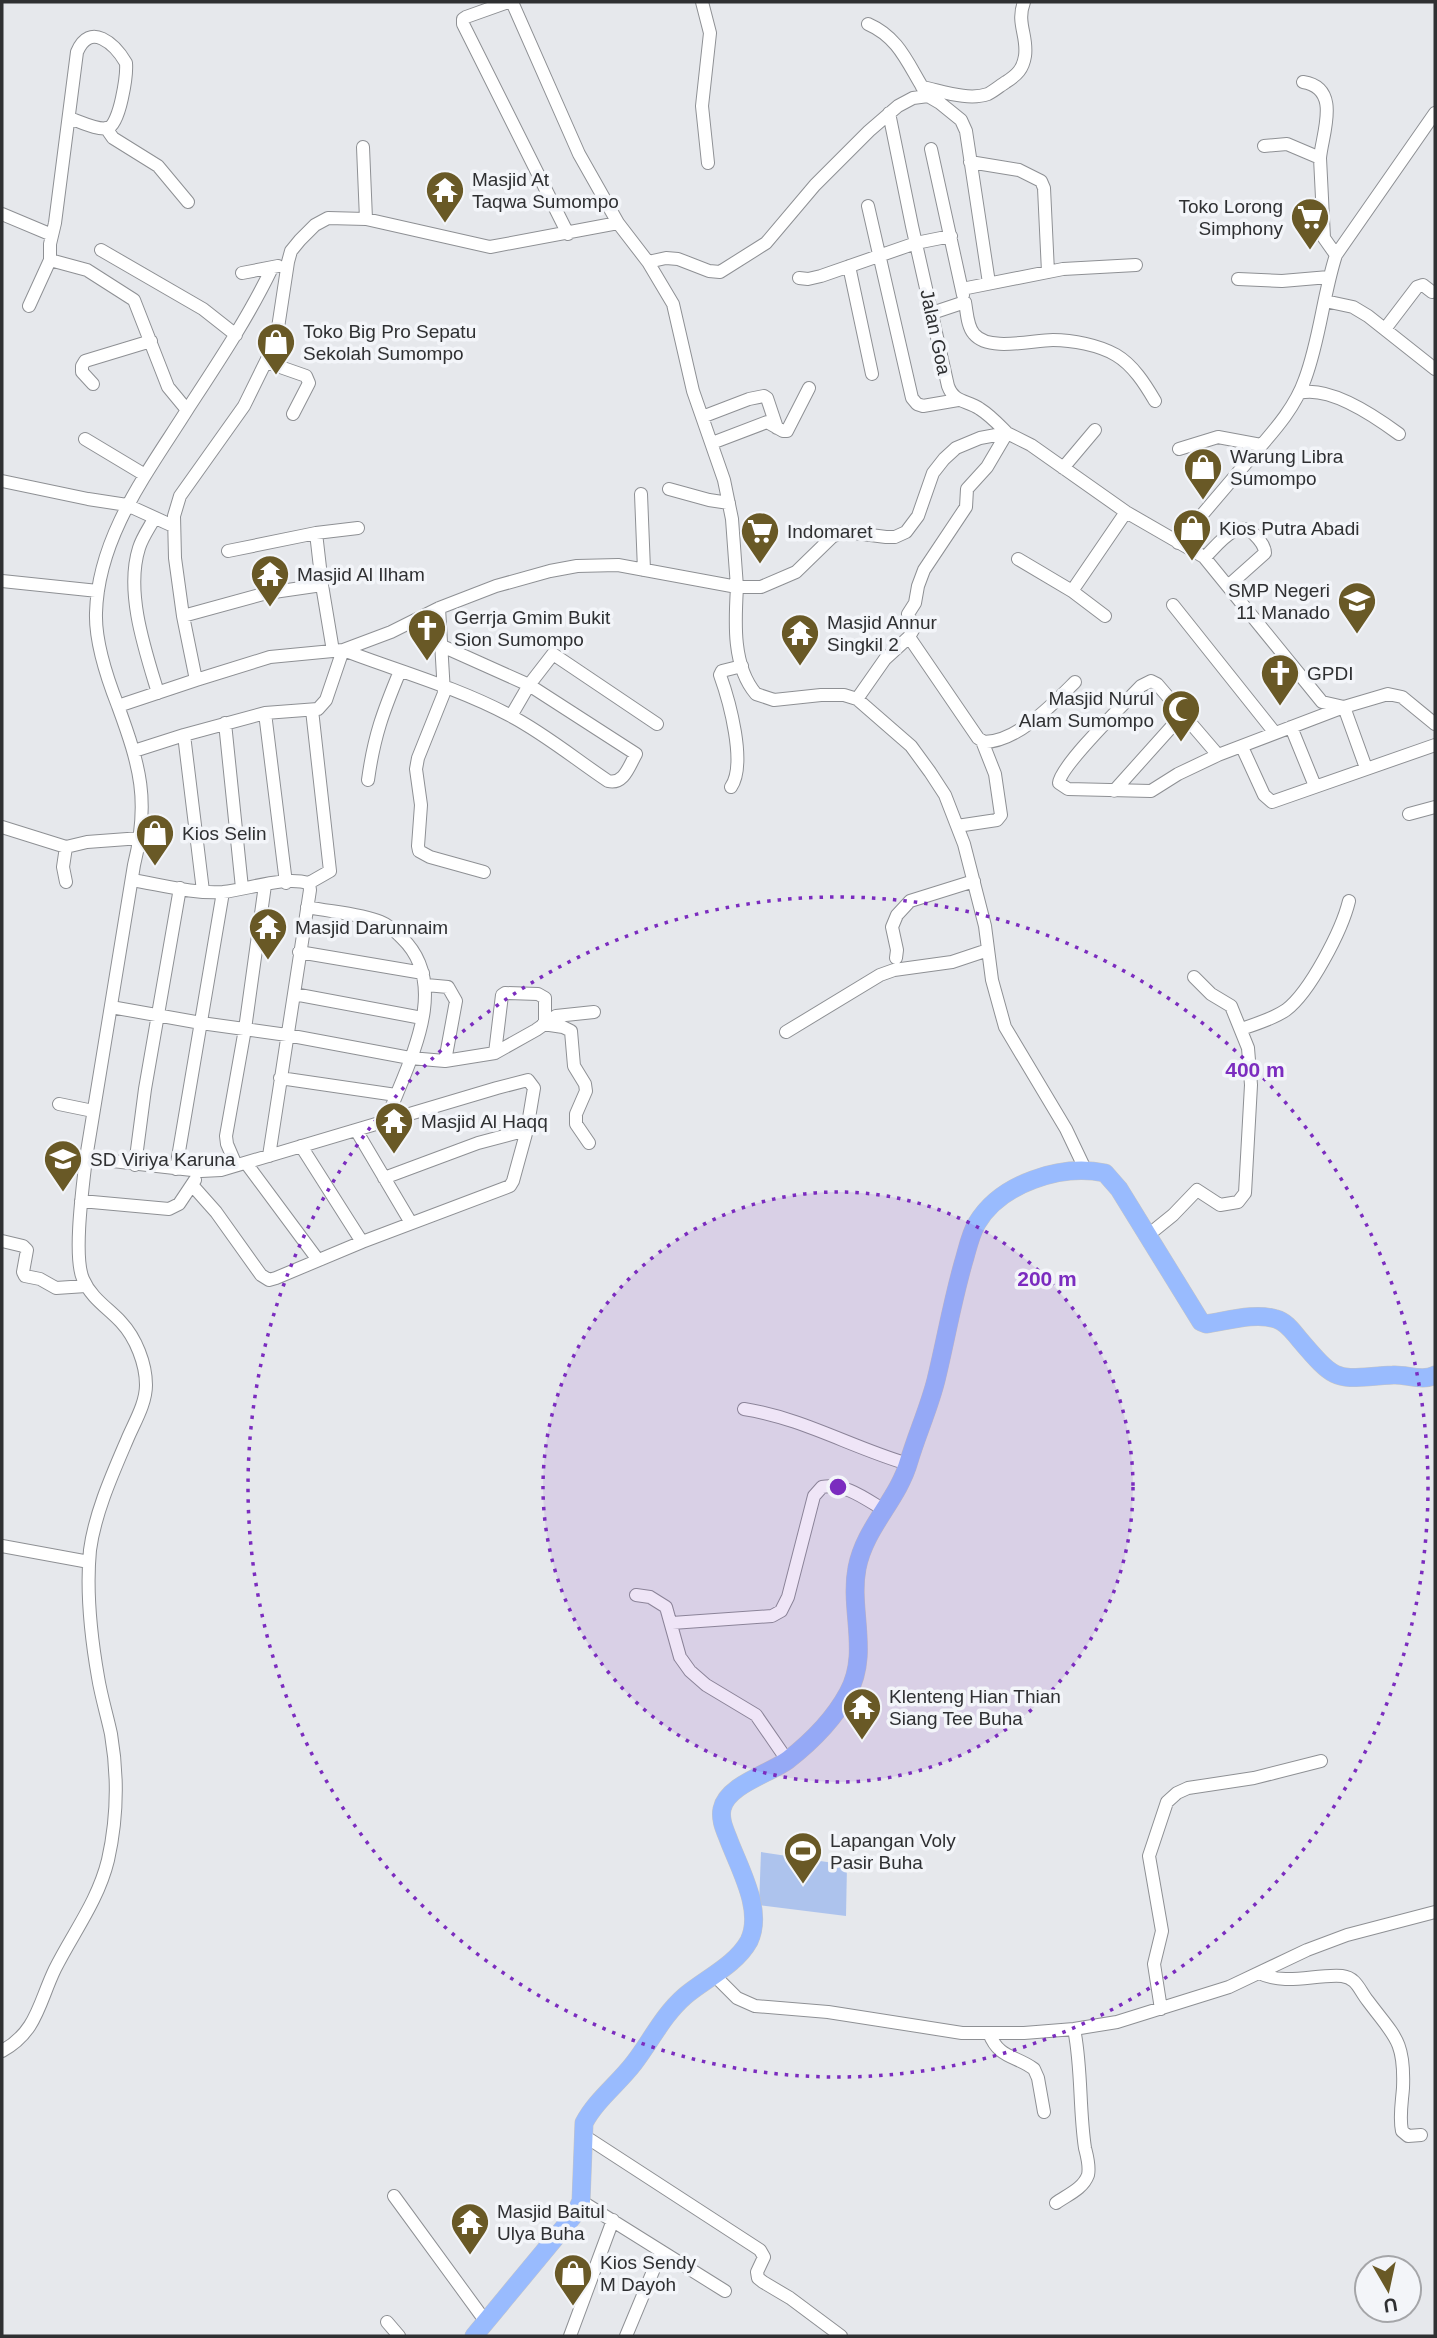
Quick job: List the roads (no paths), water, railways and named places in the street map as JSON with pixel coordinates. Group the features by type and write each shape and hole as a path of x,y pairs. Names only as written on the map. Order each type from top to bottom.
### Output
{"highway":[{"path":"480,2329 566,2228 580,2201 584,2123 590,2113 633,2065 661,2022 684,1997 743,1950 750,1940 754,1914 722,1824 723,1805 735,1790 787,1760 822,1728 844,1701 852,1685 859,1649 855,1591 857,1564 872,1527 892,1498 908,1464 935,1384 975,1224 1006,1193 1043,1177 1086,1171 1105,1173 1113,1181 1195,1314 1204,1324 1261,1316 1276,1319 1286,1324 1323,1368 1335,1376 1435,1376"}],"street":[{"path":"568,234 463,24 463,19 476,7 510,2 579,154 618,223 648,262 673,304 693,391 712,443 729,503 736,555 736,632 742,666 751,688 763,698 774,701 844,695 857,699 911,746 945,795 974,881 985,926 992,980 1005,1027 1066,1129 1086,1171"},
{"path":"702,2 710,33 702,106 708,163"},
{"path":"648,262 666,257 720,272 766,243 815,185 889,113 925,92 968,96 989,94 1020,72 1025,55 1020,21 1024,2"},
{"path":"868,24 890,36 925,92 961,120 968,140 989,283"},
{"path":"29,306 50,260 71,86 77,52 81,42 89,37 104,39 116,49 127,67 115,122 106,128"},
{"path":"1303,82 1318,89 1327,106 1320,158 1324,237 1336,255"},
{"name":"Jalan Goa","path":"889,113 951,394 991,416 1007,433 1031,445 1126,512 1205,557"},
{"path":"1178,543 1277,427 1299,393 1308,369 1336,255 1435,113"},
{"path":"69,118 106,128 113,138 158,166 188,202"},
{"path":"1264,146 1287,144 1320,158"},
{"path":"363,147 366,219"},
{"name":"Jalan Goa","path":"931,149 970,327 975,336 1002,344 1064,341 1107,351 1128,364 1155,401"},
{"path":"970,162 1019,170 1041,181 1044,188 1048,272"},
{"path":"868,206 912,398 923,406 958,400"},
{"path":"2,214 52,235"},
{"path":"196,680 175,558 174,516 180,496 244,406 276,341 288,262 291,251 300,240 328,218 366,219 479,246 500,246 618,223"},
{"path":"799,278 808,279 916,243 951,236"},
{"path":"101,250 203,309 236,335"},
{"path":"50,260 88,270 134,300 169,387 187,410"},
{"path":"242,273 272,268 288,262"},
{"path":"962,289 1082,267 1136,265"},
{"path":"849,266 873,374"},
{"path":"2,2051 28,2031 56,1967 93,1903 108,1858 116,1799 115,1771 97,1673 89,1594 89,1562 94,1527 142,1404 146,1386 143,1364 136,1344 123,1324 86,1286 79,1268 81,1201 86,1158 141,838 142,791 134,751 109,682 96,626 98,591 106,559 127,505 236,335 272,268"},
{"path":"1238,279 1282,281 1329,277"},
{"path":"1385,329 1416,287 1423,285 1432,292"},
{"path":"1325,301 1353,307 1435,369"},
{"path":"933,313 965,302"},
{"path":"93,384 82,372 85,361 150,341"},
{"path":"266,362 306,376 309,383 293,414"},
{"path":"712,443 765,423 771,422 783,431 789,430 809,388"},
{"path":"1299,393 1315,392 1337,398 1368,413 1399,434"},
{"path":"702,417 764,396 777,428"},
{"path":"1063,468 1095,430"},
{"path":"118,706 270,657 338,650 391,632 439,608 496,586 550,571 618,565 737,587 761,587 796,572 832,537 840,533 895,537 906,532 918,516 933,473 944,459 956,448 980,438 1007,433"},
{"path":"857,699 884,659 909,637 914,628 908,614 915,603 924,570 965,509 967,489 987,467 1007,433"},
{"path":"1178,449 1218,437 1261,445"},
{"path":"85,439 145,475"},
{"path":"2,481 127,505 173,526"},
{"path":"669,489 729,503"},
{"path":"641,494 644,570"},
{"path":"1072,592 1126,512"},
{"path":"154,519 139,547 135,582 141,636 158,693"},
{"path":"228,551 316,533 358,528"},
{"path":"1228,586 1265,553 1265,548 1248,529 1240,528 1232,532 1205,557 1290,665 1322,702 1344,707"},
{"path":"134,751 265,713 318,709 326,700 338,650 322,584 316,533"},
{"path":"1018,559 1105,616"},
{"path":"2,581 98,591"},
{"path":"183,616 267,593 322,584"},
{"path":"1173,605 1275,733"},
{"path":"439,608 444,685 442,699 416,769 421,805 418,846 419,851 430,857 484,872"},
{"path":"909,637 982,741 995,774 1001,816 997,820 957,826"},
{"path":"338,650 444,685 511,716 608,781 614,783 621,780 636,754 529,685 442,646"},
{"path":"511,716 550,655 556,654 657,724"},
{"path":"731,787 736,780 737,762 732,720 720,674 722,671 742,666"},
{"path":"368,780 380,718 400,671"},
{"path":"1218,755 1157,684 1148,681 1141,685 1060,774 1061,786 1068,789 1151,791 1178,774 1218,755 1344,707 1388,694 1402,697 1435,724"},
{"path":"982,741 989,743 1025,728 1075,682"},
{"path":"1344,707 1366,768"},
{"path":"132,880 223,892 265,885 309,883 330,871 312,710"},
{"path":"265,713 286,883"},
{"path":"1114,791 1183,714"},
{"path":"225,723 242,888"},
{"path":"1291,727 1315,786"},
{"path":"184,735 203,891"},
{"path":"1242,747 1268,800 1272,802 1435,745"},
{"path":"1409,814 1435,807"},
{"path":"2,827 66,847 87,842 141,838"},
{"path":"66,847 63,866 66,882"},
{"path":"897,958 892,927 902,908 910,901 974,881"},
{"path":"269,1156 309,883"},
{"path":"265,885 245,1029 226,1136 227,1144 318,1260"},
{"path":"135,1165 145,1089 180,888"},
{"path":"176,1169 223,892"},
{"path":"1241,1029 1278,1014 1296,1000 1329,950 1341,927 1349,901"},
{"path":"307,907 384,923 414,952 425,979 422,1017 387,1119"},
{"path":"786,1032 880,975 894,970 952,962 988,950"},
{"path":"299,953 425,979 448,987 455,998 445,1061"},
{"path":"1147,1236 1173,1215 1197,1190 1220,1205 1236,1203 1245,1195 1251,1076 1248,1048 1231,1006 1211,994 1194,976"},
{"path":"495,1053 502,995 505,993 538,994 545,998 544,1023"},
{"path":"294,994 422,1017"},
{"path":"111,1007 410,1058 445,1061 495,1053 564,1013 594,1012"},
{"path":"544,1023 571,1031 574,1066 585,1084 586,1091 576,1114 576,1124 589,1143"},
{"path":"280,1078 396,1095"},
{"path":"86,1158 214,1171 528,1080 533,1084 534,1093 527,1130 510,1186 276,1278 265,1279 216,1212 192,1185"},
{"path":"58,1104 93,1111"},
{"path":"356,1130 411,1223"},
{"path":"384,1178 478,1143 527,1130"},
{"path":"301,1146 362,1242"},
{"path":"81,1201 169,1209 179,1204 201,1171"},
{"path":"2,1241 23,1246 27,1250 23,1272 25,1276 40,1279 56,1288 86,1286"},
{"path":"744,1409 764,1412 797,1423 870,1453 908,1464"},
{"path":"671,1623 772,1616 781,1611 788,1597 814,1496 821,1487 835,1485 884,1510"},
{"path":"2,1546 89,1562"},
{"path":"636,1595 650,1597 666,1607 680,1657 690,1671 706,1685 756,1715 787,1760"},
{"path":"1161,2009 1154,1964 1162,1931 1149,1856 1167,1802 1188,1788 1254,1778 1321,1762"},
{"path":"714,1975 737,1998 755,2006 794,2007 904,2025 989,2034 1074,2029 1117,2022 1229,1987 1307,1950 1346,1935 1435,1912"},
{"path":"1259,1973 1288,1980 1342,1976 1349,1977 1359,1986 1365,1998 1387,2025 1402,2053 1402,2131 1408,2136 1421,2135"},
{"path":"1056,2203 1082,2184 1088,2169 1074,2029"},
{"path":"989,2034 1004,2055 1034,2068 1044,2112"},
{"path":"583,2135 760,2250 764,2257 757,2272 760,2280 790,2298 841,2336"},
{"path":"394,2196 480,2329"},
{"path":"580,2201 725,2291"},
{"path":"570,2336 613,2220"},
{"path":"626,2336 661,2252"},
{"path":"387,2322 399,2336"}],"place":[{"name":"Masjid At Taqwa Sumompo","path":"445,224"},
{"name":"Toko Lorong Simphony","path":"1310,251"},
{"name":"Toko Big Pro Sepatu Sekolah Sumompo","path":"276,376"},
{"name":"Warung Libra Sumompo","path":"1203,501"},
{"name":"Kios Putra Abadi","path":"1192,562"},
{"name":"Indomaret","path":"760,565"},
{"name":"Masjid Al Ilham","path":"270,608"},
{"name":"SMP Negeri 11 Manado","path":"1357,635"},
{"name":"Gerrja Gmim Bukit Sion Sumompo","path":"427,662"},
{"name":"Masjid Annur Singkil 2","path":"800,667"},
{"name":"GPDI","path":"1280,707"},
{"name":"Masjid Nurul Alam Sumompo","path":"1181,743"},
{"name":"Kios Selin","path":"155,867"},
{"name":"Masjid Darunnaim","path":"268,961"},
{"name":"Masjid Al Haqq","path":"394,1155"},
{"name":"SD Viriya Karuna","path":"63,1193"},
{"name":"Klenteng Hian Thian Siang Tee Buha","path":"862,1741"},
{"name":"Lapangan Voly Pasir Buha","path":"803,1885"},
{"name":"Masjid Baitul Ulya Buha","path":"470,2256"},
{"name":"Kios Sendy M Dayoh","path":"573,2307"}]}
